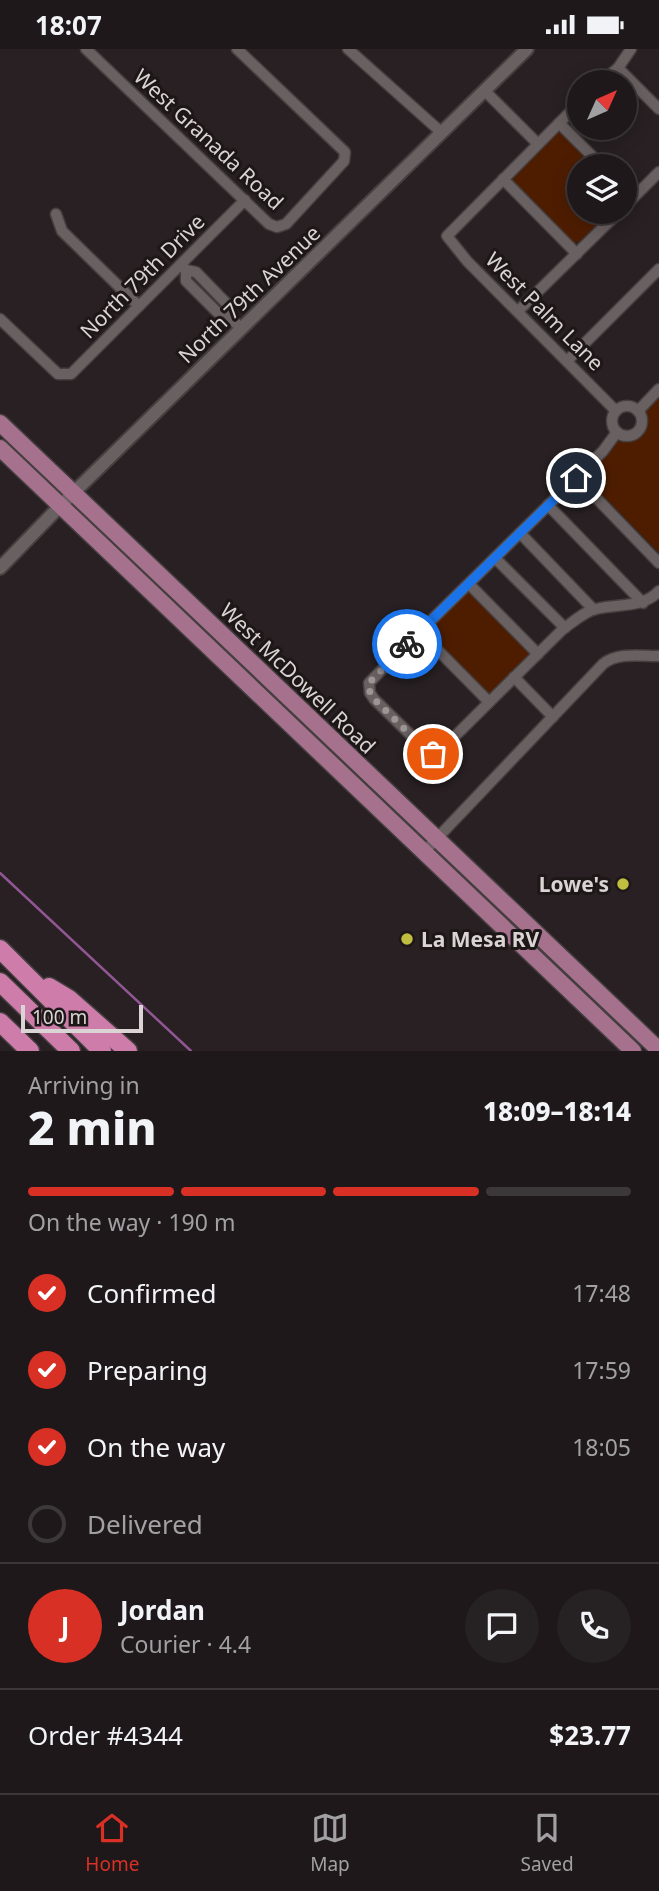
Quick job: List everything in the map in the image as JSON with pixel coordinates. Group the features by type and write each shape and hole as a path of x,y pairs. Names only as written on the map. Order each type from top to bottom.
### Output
{"highway":[{"path":"0,949 102,1051"},
{"path":"22,970 69,999 128,1051"},
{"path":"0,982 71,1051"},
{"path":"0,1021 30,1051"}],"main road":[{"name":"West McDowell Road","path":"0,423 659,1050"},
{"name":"West McDowell Road","path":"0,448 633,1051"},
{"path":"186,625 197,626 235,658 254,665"},
{"path":"275,710 288,698"}],"street":[{"name":"West Granada Road","path":"86,49 269,224 276,227 286,224 344,161 345,152 237,49"},
{"path":"348,49 441,132"},
{"name":"North 79th Avenue","path":"0,568 527,49"},
{"path":"616,70 631,49"},
{"path":"618,68 659,110"},
{"path":"485,92 538,144"},
{"path":"567,115 503,179 577,254"},
{"path":"559,123 590,154"},
{"path":"637,195 659,172"},
{"name":"West Palm Lane","path":"503,179 447,236 467,261 616,411"},
{"name":"North 79th Drive","path":"0,319 58,374 71,374 139,306 183,267 245,200"},
{"path":"56,214 62,231 139,306"},
{"path":"518,311 607,224"},
{"path":"183,267 187,281 217,312 229,317 241,328"},
{"path":"567,361 659,269"},
{"path":"638,411 659,389"},
{"path":"625,407 638,411 642,422 638,432 629,436 617,432 612,420 616,411 625,407"},
{"path":"617,432 603,451 369,683 370,693 433,754 440,751 565,628 593,609 643,603 659,591"},
{"path":"576,478 659,563"},
{"path":"548,505 643,603"},
{"path":"520,533 593,609"},
{"path":"495,558 565,628"},
{"path":"469,584 538,654"},
{"path":"419,632 489,702"},
{"path":"424,852 608,659 618,656 659,656"},
{"path":"514,677 553,717"}],"shaded area":[{"path":"557,132 563,133 567,140 584,154 567,154 567,224 598,224 580,241 574,243 513,181 514,176"},
{"path":"659,397 659,553 587,478 616,443 641,433 647,410"},
{"path":"471,590 532,653 490,695 428,632"}],"waterway":[{"path":"0,873 191,1051"}],"way so far":[{"path":"407,644 369,683 370,693 433,754"}],"place":[{"name":"Lowe's","path":"623,884"},
{"name":"La Mesa RV","path":"407,939"}],"route":[{"path":"407,644 576,478"}]}
